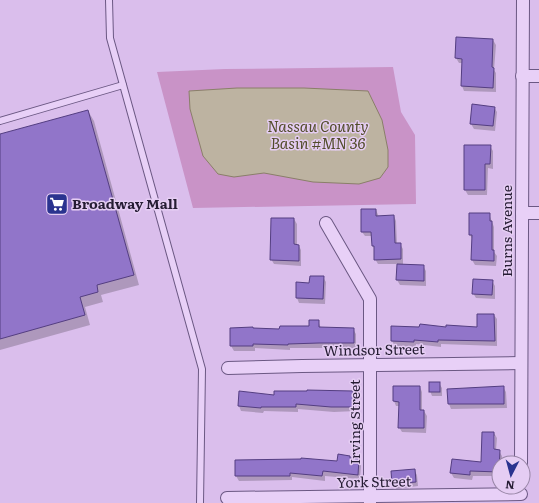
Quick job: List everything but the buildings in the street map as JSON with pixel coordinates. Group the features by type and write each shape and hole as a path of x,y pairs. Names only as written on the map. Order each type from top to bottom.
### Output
{"street":[{"name":"Burns Avenue","path":"521,455 523,0"},
{"path":"522,76 539,76"},
{"path":"522,213 539,213"},
{"name":"Irving Street","path":"326,223 370,299 370,500"},
{"name":"Windsor Street","path":"228,368 521,363"},
{"name":"York Street","path":"227,498 370,500 521,495"}],"lane":[{"path":"109,0 110,38 202,368 200,503"},
{"path":"0,121 123,85"}],"shaded area":[{"path":"393,67 401,112 415,135 416,204 193,208 157,72 225,69"}],"water":[{"name":"Nassau County Basin #MN 36","path":"237,88 304,88 368,91 382,120 388,150 388,167 380,178 359,184 313,182 264,173 234,177 218,174 203,156 190,109 189,91"}],"place":[{"name":"Broadway Mall","path":"57,204"}]}
